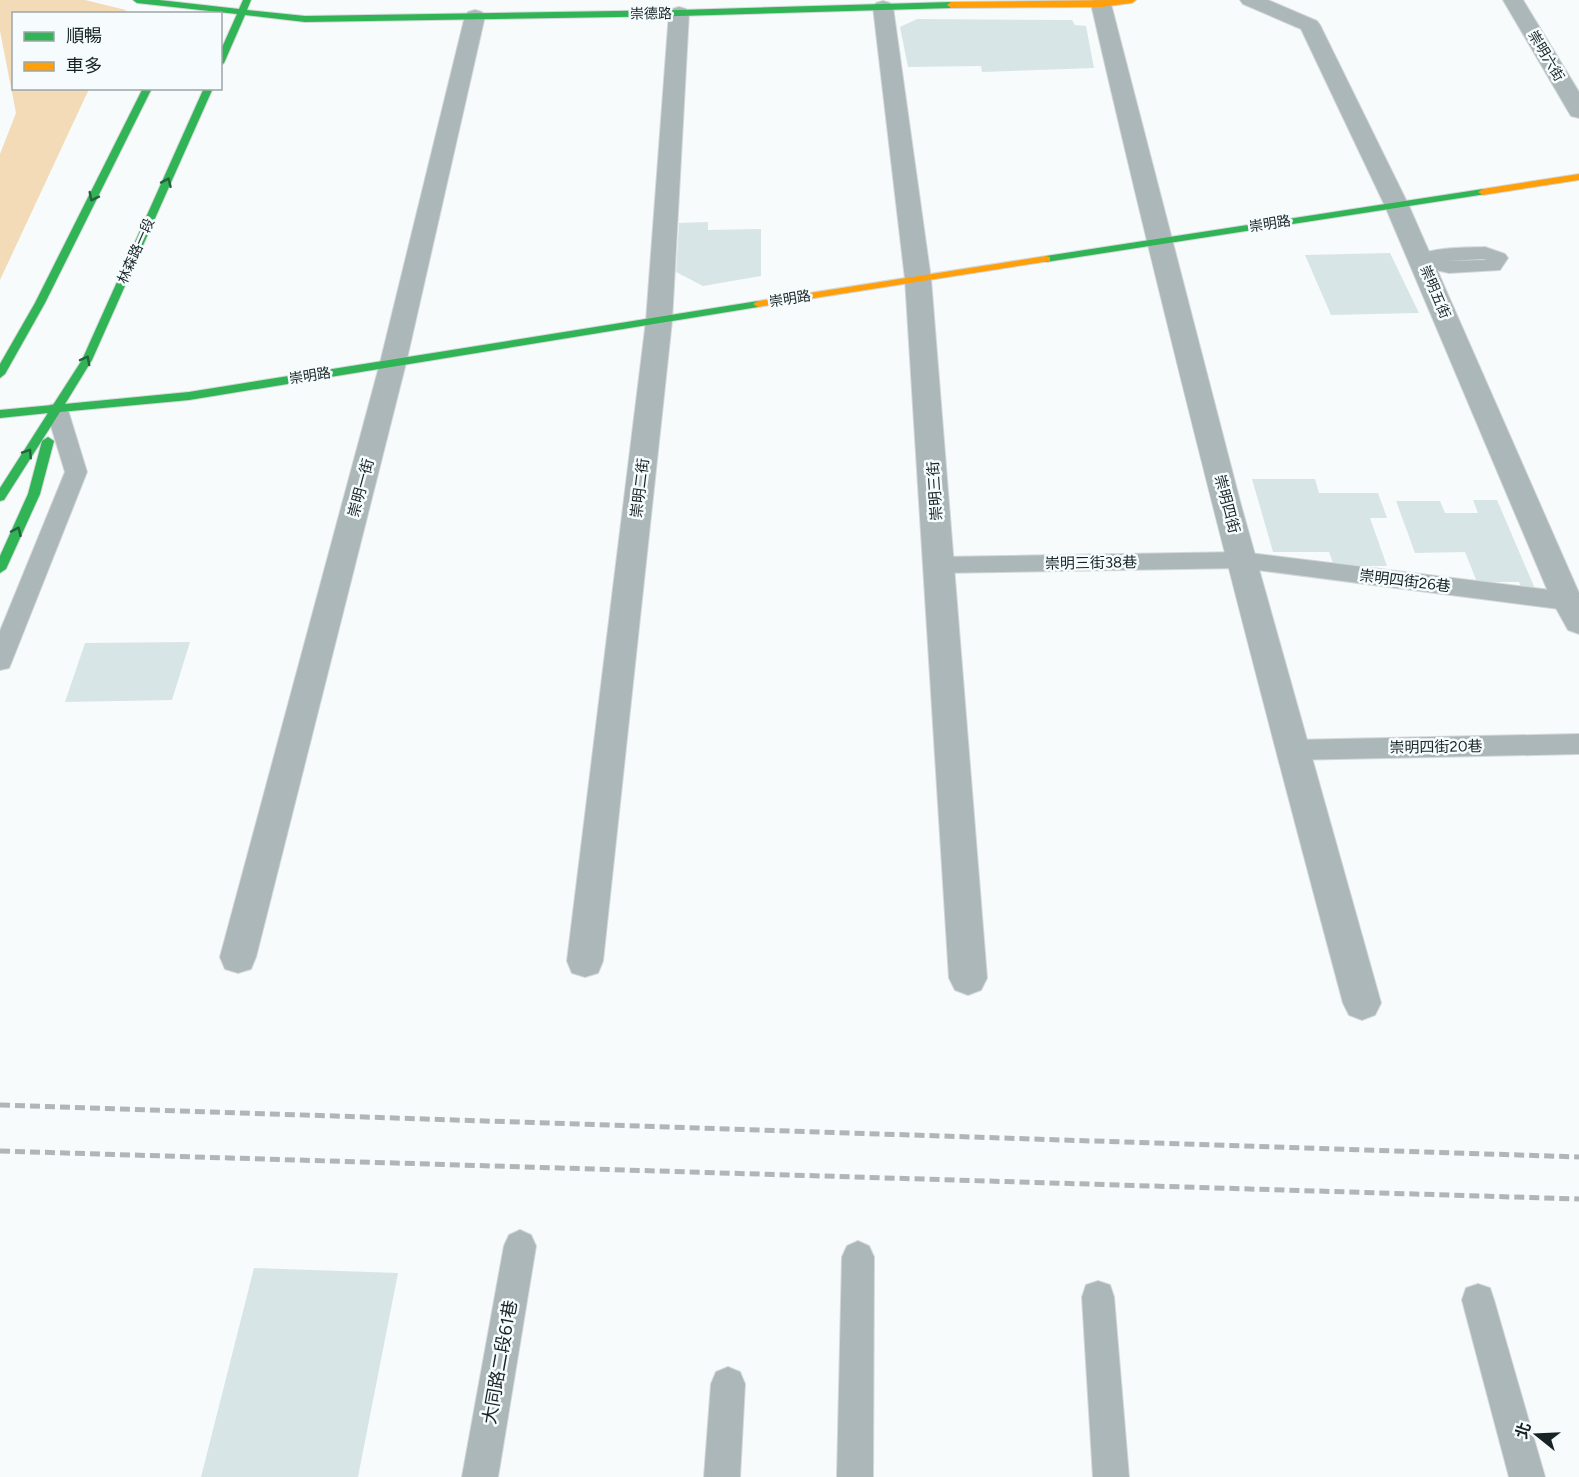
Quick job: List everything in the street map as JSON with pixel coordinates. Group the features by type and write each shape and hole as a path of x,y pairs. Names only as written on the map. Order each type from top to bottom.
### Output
{"street":[{"name":"崇德路","path":"137,0 190,5 244,6 305,19 679,14 1021,3 1101,4 1132,0"},
{"name":"崇明五街","path":"1250,0 1310,25 1421,261 1573,611"},
{"name":"崇明六街","path":"1513,0 1579,111"},
{"name":"崇明四街","path":"1101,4 1158,241 1292,750 1362,1003"},
{"path":"222,58 244,6"},
{"name":"崇明三街","path":"883,7 918,279 968,978"},
{"name":"崇明二街","path":"585,961 659,321 679,14"},
{"name":"崇明一街","path":"238,957 393,363 475,16"},
{"path":"0,374 40,303 147,90"},
{"name":"林森路一段","path":"0,497 87,360 208,90"},
{"name":"崇明路","path":"0,414 189,396 1158,241 1579,177"},
{"name":"林森路一段","path":"0,568 34,494 57,410"}],"lane":[{"path":"0,661 76,472 57,410"},
{"name":"崇明三街38巷","path":"940,565 1242,560"},
{"name":"崇明四街26巷","path":"1242,560 1573,611"},
{"name":"崇明四街20巷","path":"1292,750 1579,744"},
{"name":"大同路二段61巷","path":"480,1477 520,1246"},
{"path":"855,1477 858,1257"},
{"path":"1098,1297 1111,1477"},
{"path":"1478,1300 1527,1477"},
{"path":"722,1477 728,1384"}],"shaded area":[{"path":"0,0 85,0 126,10 125,12 12,12 12,90 89,90 0,280 0,154 16,113 0,31"}],"building":[{"path":"917,19 1072,20 1075,25 1086,26 1094,68 982,72 981,66 908,67 900,27"},
{"path":"708,222 708,230 761,229 761,276 703,286 676,272 679,223"},
{"path":"1390,253 1419,313 1331,315 1305,255"},
{"path":"1252,479 1315,479 1319,493 1378,493 1387,518 1370,518 1387,566 1334,566 1329,552 1273,552"},
{"path":"1473,500 1497,500 1536,591 1523,591 1519,582 1477,582 1465,552 1415,553 1396,501 1440,501 1445,513 1478,513"},
{"path":"190,642 172,700 65,702 85,643"},
{"path":"254,1268 398,1273 358,1477 201,1477"}],"railway":[{"path":"0,1105 1579,1157"},
{"path":"0,1151 1579,1199"}],"traffic: fast":[{"path":"137,0 305,19 679,13 951,5"},
{"path":"222,58 247,0"},
{"path":"0,374 40,303 147,90"},
{"path":"0,497 87,360 208,90"},
{"path":"1046,259 1483,192"},
{"path":"0,414 189,396 758,304"},
{"path":"0,569 34,494 48,441"}],"traffic: slow":[{"path":"951,5 1101,4 1132,0"},
{"path":"1483,192 1579,177"},
{"path":"758,304 1046,259"}]}
